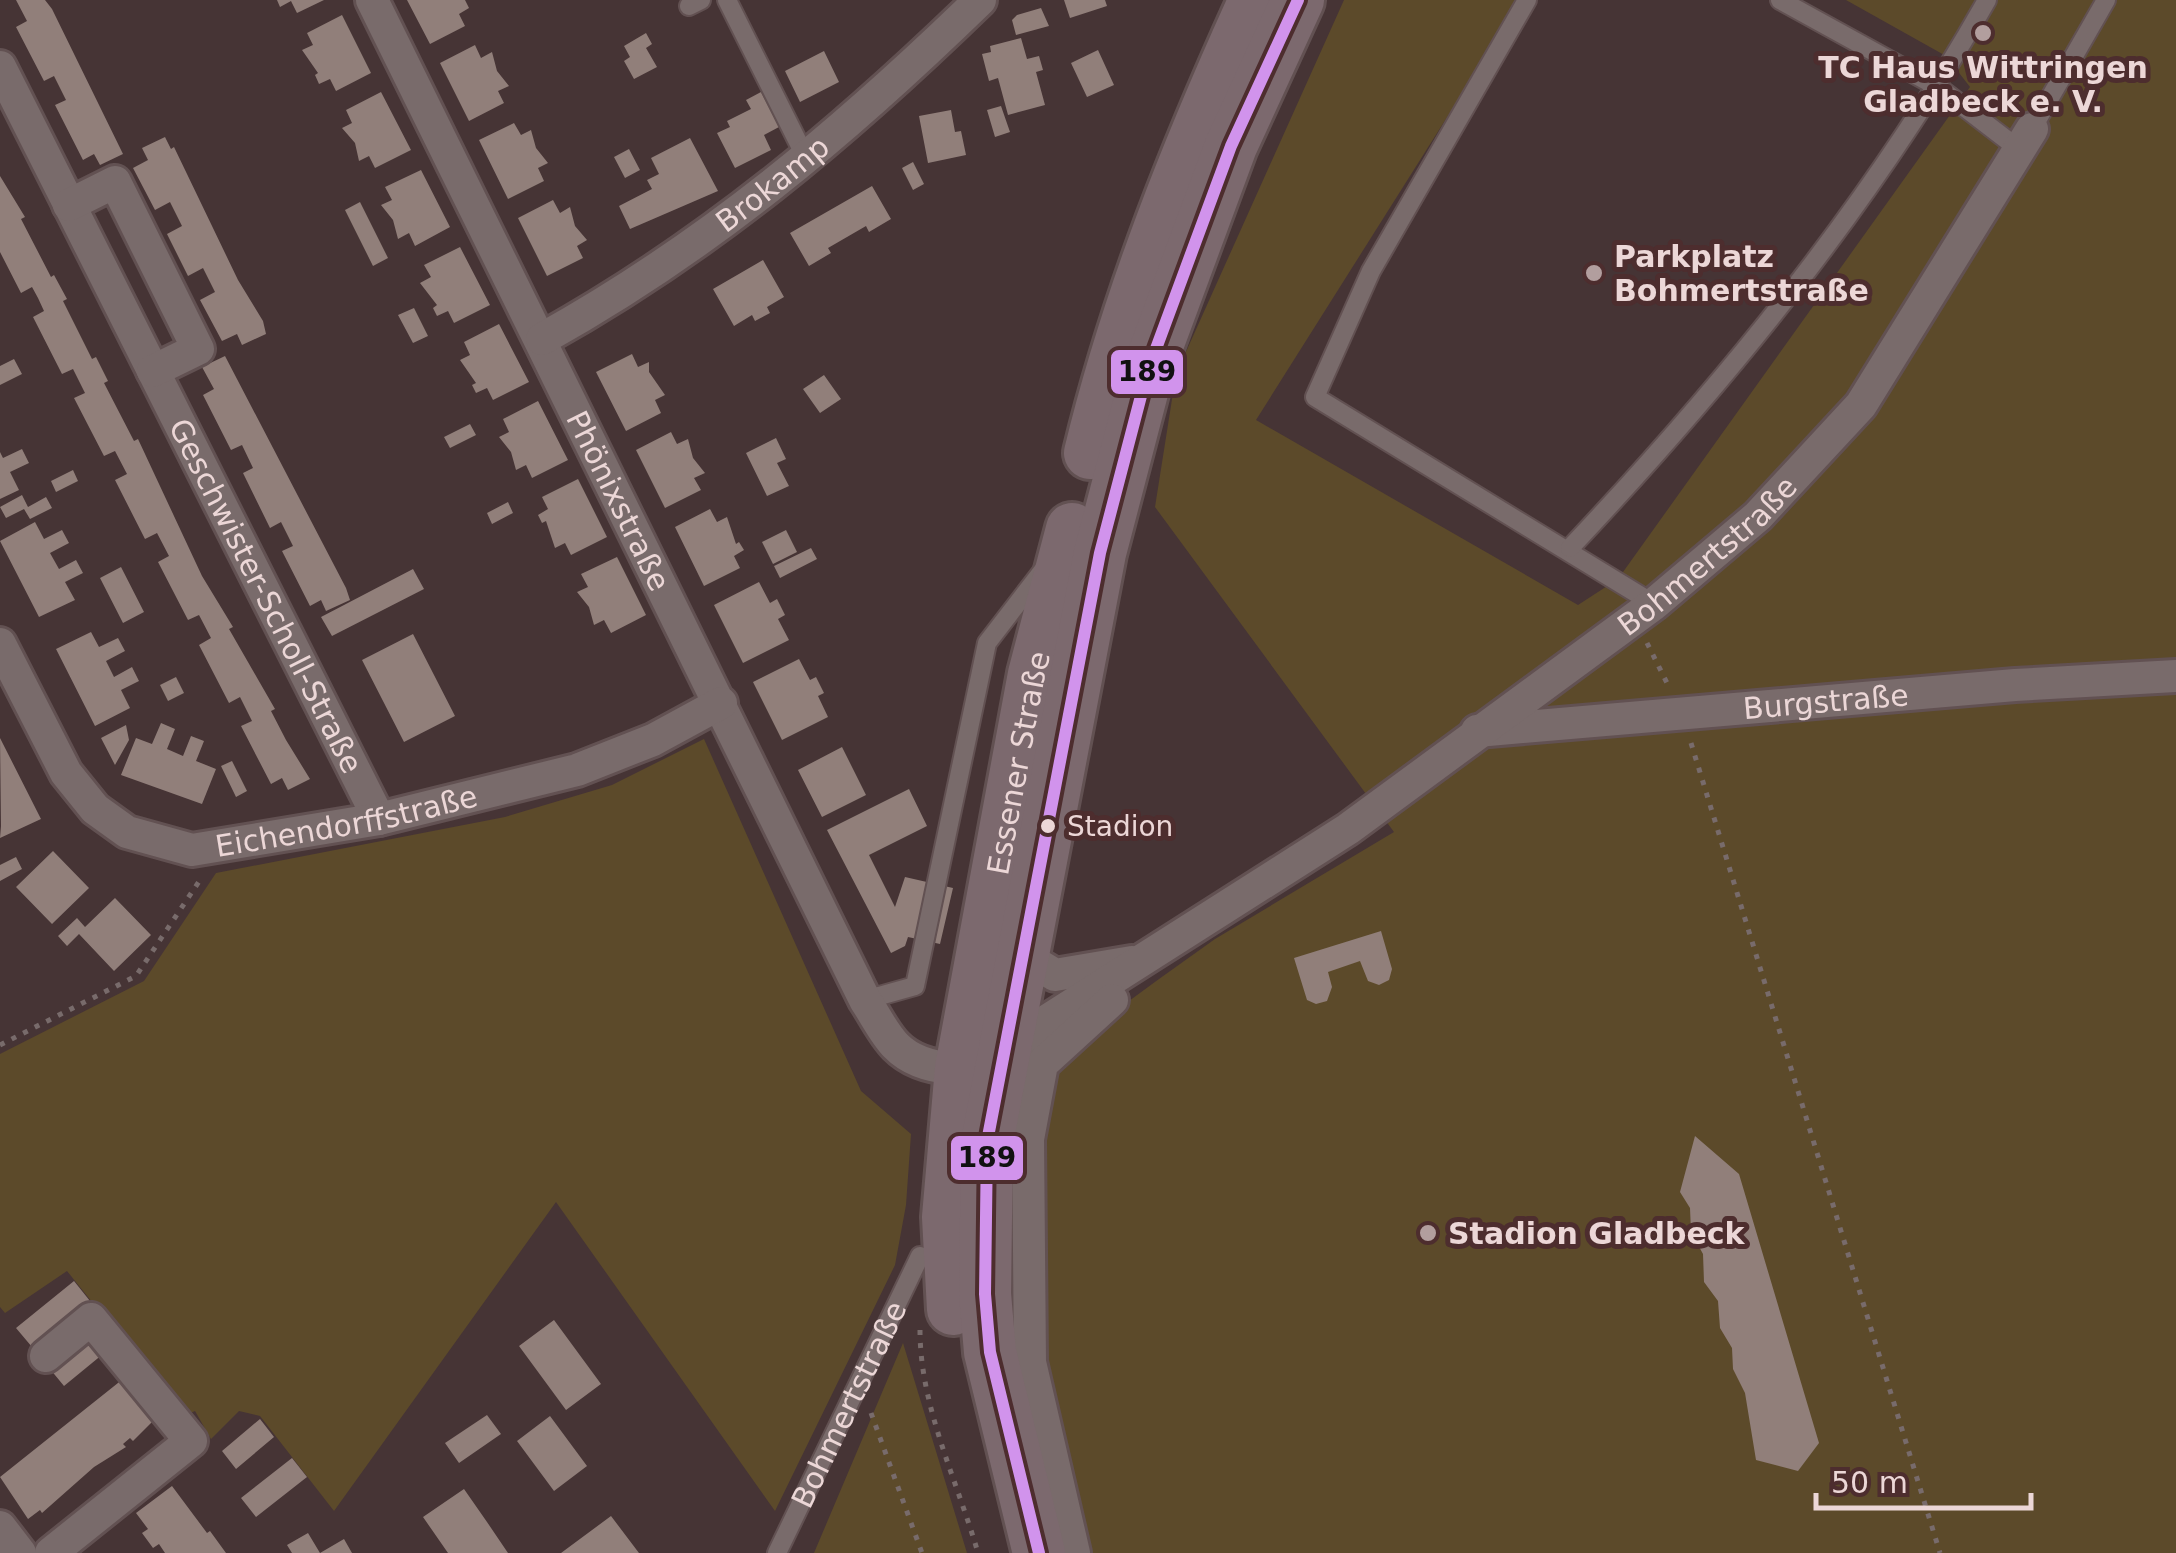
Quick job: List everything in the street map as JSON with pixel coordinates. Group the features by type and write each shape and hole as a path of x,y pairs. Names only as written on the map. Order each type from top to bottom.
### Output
{"main road":[{"name":"Essener Straße","path":"1007,1553 959,1378 948,1216 1001,1066 1031,689 1111,366 1191,140 1256,0"},
{"name":"Essener Straße","path":"1039,1553 1001,1406 986,1314 988,1142 1100,553 1147,373 1231,146 1298,0"}],"street":[{"name":"Phönixstraße","path":"372,0 865,1000 896,1046 920,1062 1001,1066"},
{"name":"Brokamp","path":"542,339 635,288 807,160 980,0"},
{"name":"Geschwister-Scholl-Straße","path":"0,67 379,819"},
{"name":"Bohmertstraße","path":"1001,1066 1048,1020 1348,830 1644,611 1758,516 1860,405 2026,140"},
{"path":"69,205 115,182 198,350 153,372"},
{"name":"Eichendorffstraße","path":"0,644 66,773 95,809 127,832 169,846 220,849 379,819 577,770 653,740 721,703"},
{"name":"Burgstraße","path":"1477,731 2015,685 2176,676"},
{"name":"Bohmertstraße","path":"1022,955 1055,975 1147,960"},
{"name":"Bohmertstraße","path":"1001,1066 1106,1007 1147,960"},
{"path":"1001,1066 1028,1139 1030,1362 1074,1553"},
{"path":"46,1356 91,1319 192,1441 51,1553"},
{"path":"0,1526 20,1553"}],"lane":[{"path":"727,0 807,160"},
{"path":"1527,0 1380,254 1315,397 1570,548 1644,611"},
{"path":"1780,0 2026,140"},
{"path":"1570,548 1720,384 1856,209 1938,87 1987,0"},
{"name":"Bohmertstraße","path":"2026,140 2106,0"},
{"path":"865,1000 914,986 987,643 1070,538"},
{"name":"Bohmertstraße","path":"777,1553 920,1256"}],"path":[{"path":"1644,611 1682,713 1940,1553"},
{"path":"0,1045 136,976 220,849"},
{"path":"920,1327 920,1362 935,1424 978,1553"},
{"path":"860,1382 922,1553"}],"shaded area":[{"path":"1344,0 1521,0 1256,420 1578,605 1618,579 1970,87 1946,56 1846,0 2176,0 2176,1553 1088,1553 1045,1361 1043,1134 1058,1068 1099,1023 1215,939 1394,832 1155,507 1176,374"},
{"path":"704,739 861,1091 911,1134 906,1205 895,1265 775,1511 556,1202 334,1511 260,1416 239,1411 211,1439 195,1411 184,1416 67,1271 5,1313 0,1307 0,1054 144,981 216,873 505,817 612,785"},
{"path":"903,1343 967,1553 814,1553"}],"building":[{"path":"16,0 45,0 52,9 123,154 100,165 94,154 83,160 55,105 66,100 54,76 44,81 16,27 27,21"},
{"path":"277,0 324,0 297,13 291,1 280,7"},
{"path":"407,0 465,0 469,8 459,14 465,26 430,44"},
{"path":"1064,0 1105,0 1107,6 1070,18"},
{"path":"1041,8 1049,26 1016,35 1012,20"},
{"path":"342,15 371,73 336,91 330,79 319,84 315,75 318,73 302,50 313,45 307,33"},
{"path":"646,33 652,44 646,48 657,67 634,79 624,61 630,57 624,46"},
{"path":"1021,38 1027,59 1039,56 1043,70 1036,72 1045,105 1008,115 998,78 989,81 982,54 991,52 990,46"},
{"path":"475,45 481,58 492,52 497,71 509,86 498,91 504,103 469,121 440,63"},
{"path":"1098,50 1114,85 1087,97 1071,63"},
{"path":"824,51 839,82 800,102 785,71"},
{"path":"381,92 411,150 375,168 369,156 359,161 355,143 342,128 352,123 346,110"},
{"path":"761,92 779,127 764,135 771,150 735,168 717,133 730,127 727,121 751,109 746,100"},
{"path":"1001,106 1010,132 995,137 987,110"},
{"path":"951,110 955,132 961,131 966,155 928,163 919,116"},
{"path":"514,123 521,135 531,130 536,148 548,163 538,168 544,181 508,199 479,140"},
{"path":"165,137 171,149 174,147 238,280 263,321 266,334 242,345 237,334 222,341 200,300 215,292 203,268 188,276 167,234 182,226 170,202 155,210 133,168 148,160 142,148"},
{"path":"690,138 718,191 630,229 619,206 652,189 647,180 659,174 651,158"},
{"path":"629,149 640,170 625,178 614,157"},
{"path":"913,162 924,184 913,190 902,168"},
{"path":"421,170 450,227 415,246 409,233 398,239 393,220 381,205 392,200 385,187"},
{"path":"0,176 25,217 21,219 51,277 54,275 67,299 63,301 92,359 96,357 108,381 104,383 134,441 138,439 202,576 233,627 229,629 275,709 271,711 310,779 288,790 282,778 271,784 241,726 252,721 240,697 229,703 199,645 211,638 199,615 188,620 158,562 169,556 157,533 145,539 115,480 127,474 115,451 104,456 74,398 85,393 73,369 62,374 33,317 44,311 38,298 32,287 21,293 0,252"},
{"path":"872,186 891,219 869,232 866,226 828,248 831,253 809,266 790,233"},
{"path":"553,200 560,213 570,207 575,226 587,240 577,246 583,258 547,276 518,218"},
{"path":"360,202 388,258 373,266 345,210"},
{"path":"460,247 490,305 454,323 448,311 437,316 433,308 437,305 420,283 431,277 424,265"},
{"path":"763,260 784,297 767,307 770,313 755,321 752,315 734,326 713,289"},
{"path":"414,308 428,336 413,343 398,315"},
{"path":"499,324 529,382 493,400 487,388 476,393 472,385 476,383 460,360 470,355 464,342"},
{"path":"632,354 638,367 649,362 649,372 665,395 655,400 661,413 626,431 596,372"},
{"path":"225,356 346,588 350,600 326,611 321,600 310,606 282,551 293,546 281,522 270,528 243,473 253,468 242,445 231,450 203,395 214,389 202,367"},
{"path":"14,359 22,374 0,385 0,366"},
{"path":"824,375 841,399 820,413 803,389"},
{"path":"538,401 568,460 532,478 526,465 516,470 511,452 499,437 509,432 503,419"},
{"path":"470,424 476,435 450,448 444,437"},
{"path":"671,432 677,444 688,439 693,458 705,473 694,478 701,490 665,508 636,450"},
{"path":"776,438 786,459 777,463 789,486 767,496 746,453"},
{"path":"22,449 29,463 10,472 19,490 0,499 0,452 3,458"},
{"path":"73,470 78,481 56,492 51,481"},
{"path":"578,479 607,537 571,555 565,543 555,548 546,521 542,523 538,515 548,509 542,497"},
{"path":"22,495 28,507 46,497 52,508 30,519 24,509 6,518 0,507"},
{"path":"508,502 513,513 492,524 487,513"},
{"path":"710,509 717,522 727,517 736,544 739,542 744,550 734,556 740,568 704,586 675,527"},
{"path":"35,522 44,539 62,530 69,543 50,553 59,569 76,560 83,573 65,582 75,600 39,617 0,541"},
{"path":"786,530 797,552 773,564 762,542"},
{"path":"811,548 817,559 780,578 774,566"},
{"path":"617,557 646,615 611,633 604,620 594,625 589,607 577,592 588,587 581,574"},
{"path":"121,567 144,612 123,623 100,578"},
{"path":"413,569 424,589 332,636 321,617"},
{"path":"759,582 770,603 777,599 785,615 778,619 789,640 743,663 714,605"},
{"path":"91,632 99,647 118,638 125,651 106,661 114,677 132,667 139,681 121,690 130,708 95,726 56,649"},
{"path":"413,634 455,716 404,742 362,660"},
{"path":"799,659 810,680 816,677 824,693 818,696 828,717 782,740 753,682"},
{"path":"176,677 184,693 168,701 160,685"},
{"path":"161,723 175,729 167,749 183,756 191,736 204,741 196,761 216,769 202,804 121,775 136,738 152,744"},
{"path":"126,725 129,740 115,765 101,738"},
{"path":"0,738 41,819 0,838 1,826"},
{"path":"842,747 866,795 822,817 798,770"},
{"path":"232,761 247,791 236,797 221,766"},
{"path":"909,789 927,826 869,855 895,907 905,877 953,888 940,944 908,937 905,946 891,953 827,830"},
{"path":"53,851 89,888 52,924 16,887"},
{"path":"16,857 22,869 0,881 0,865"},
{"path":"115,898 151,935 114,971 79,934 67,946 58,936 77,918 85,927"},
{"path":"1381,931 1392,969 1389,980 1379,985 1368,981 1360,961 1328,972 1332,987 1327,1001 1316,1004 1307,1000 1294,958"},
{"path":"1695,1136 1739,1174 1819,1443 1798,1471 1756,1460 1745,1393 1733,1369 1732,1348 1720,1328 1718,1301 1704,1282 1703,1254 1691,1232 1690,1208 1680,1192"},
{"path":"74,1281 90,1301 32,1347 16,1328"},
{"path":"554,1320 601,1384 566,1410 519,1346"},
{"path":"88,1337 103,1354 64,1386 50,1369"},
{"path":"128,1375 159,1415 133,1441 130,1438 123,1444 126,1447 94,1467 42,1513 40,1510 28,1519 0,1477"},
{"path":"487,1415 501,1434 459,1463 445,1443"},
{"path":"550,1416 587,1466 554,1491 517,1441"},
{"path":"260,1419 274,1437 236,1469 222,1451"},
{"path":"292,1458 307,1477 256,1517 241,1498"},
{"path":"172,1486 226,1553 165,1553 159,1544 153,1548 142,1533 148,1529 136,1513"},
{"path":"464,1489 508,1553 448,1553 423,1517"},
{"path":"611,1516 639,1553 561,1553"},
{"path":"308,1533 320,1553 292,1553 287,1545"},
{"path":"344,1539 352,1553 320,1553"}],"transit line":[{"name":"189","path":"1039,1553 990,1352 985,1294 987,1142 1100,553 1147,373 1231,146 1298,0"}],"place":[{"name":"TC Haus Wittringen Gladbeck e. V.","path":"1983,33"},
{"name":"Parkplatz Bohmertstraße","path":"1594,273"},
{"name":"Stadion","path":"1048,826"},
{"name":"Stadion Gladbeck","path":"1428,1233"}]}
